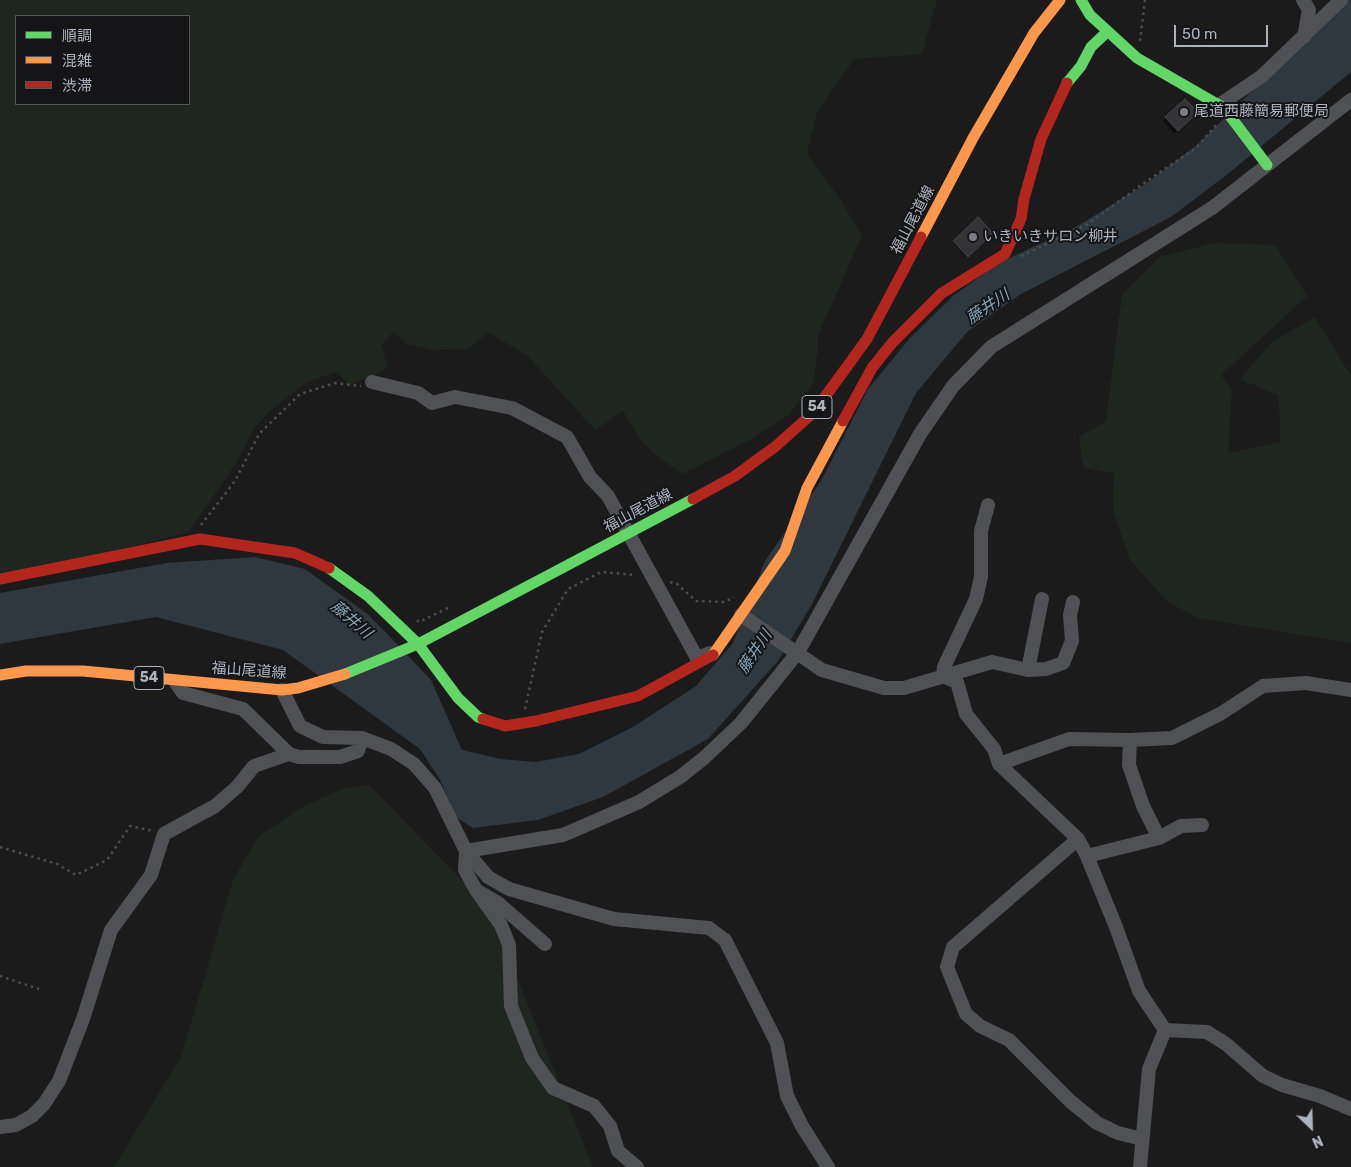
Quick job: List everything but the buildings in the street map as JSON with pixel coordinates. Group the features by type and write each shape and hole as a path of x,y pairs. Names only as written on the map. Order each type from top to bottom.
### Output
{"street":[{"name":"福山尾道線","path":"0,674 26,670 83,670 175,681 282,690 298,688 349,673 414,646 735,476 776,446 814,412 867,340 973,138 1034,33 1060,0"},
{"path":"1081,0 1090,15 1137,58 1223,109 1268,165"},
{"path":"1303,0 1309,10 1304,36"},
{"path":"1223,109 1262,76 1341,0"},
{"path":"0,579 200,539 295,553 331,569 368,596 458,698 478,717 504,726 536,721 638,696 713,655 785,551 807,488 872,368 892,343 942,293 1005,254 1021,219 1024,199 1041,139 1064,87 1082,66 1091,47 1107,32"},
{"path":"466,851 563,835 639,802 680,777 704,758 741,723 798,652 920,434 953,386 991,347 1212,208 1348,107"},
{"path":"867,340 872,368"},
{"path":"372,382 418,393 432,403 455,397 512,408 567,436 590,477 608,496 653,574 697,658 710,653 713,655"},
{"path":"943,676 944,667 976,599 981,577 981,531 988,505"},
{"path":"1028,670 1042,599"},
{"path":"742,615 822,670 884,688 904,688 992,662 1028,670 1046,669 1063,663 1072,641 1070,615 1073,602"},
{"path":"943,676 958,682 966,714 994,749 999,764 1078,840 1087,856 1139,991 1165,1030"},
{"path":"175,681 183,693 243,709 289,754 299,758 340,757 358,751 362,738"},
{"path":"999,764 1069,739 1130,740 1172,738 1220,714 1264,686 1306,683 1351,690"},
{"path":"282,690 300,726 323,738 362,738 391,749 414,764 435,788 466,851 488,877 509,889 614,919 709,928 725,940 777,1044 784,1070 786,1096 802,1126 828,1167"},
{"path":"1130,740 1129,765 1143,806 1159,838"},
{"path":"0,1127 16,1125 32,1116 44,1104 59,1081 83,1019 111,930 151,875 164,834 215,806 237,787 254,766 289,754"},
{"path":"1087,856 1159,838 1181,826 1202,825"},
{"path":"1078,840 953,947 947,967 966,1014 980,1026 1009,1040 1070,1101 1097,1123 1118,1133 1142,1139"},
{"path":"466,851 465,870 476,890 501,925 509,945 511,1006 532,1058 553,1088 594,1106 610,1126 618,1151 637,1167"},
{"path":"476,890 498,903 545,944"},
{"path":"1140,1167 1149,1069 1165,1030"},
{"path":"1165,1030 1207,1032 1226,1044 1263,1076 1282,1086 1320,1096 1351,1109"}],"path":[{"path":"1137,58 1145,0"},
{"path":"1005,254 1019,256 1088,224 1196,148 1220,120 1223,109"},
{"path":"200,539 201,522 235,481 258,434 300,394 335,383 361,386 372,382"},
{"path":"536,721 524,714 542,632 568,589 601,572 627,576 653,574 677,584 696,601 725,602 746,589 757,592"},
{"path":"411,615 418,622 454,604"},
{"path":"0,848 57,864 76,875 107,860 130,826 164,834"},
{"path":"0,976 38,989"}],"shaded area":[{"path":"0,0 937,0 922,54 854,59 817,113 807,153 842,202 862,236 819,333 814,382 789,415 749,440 683,474 658,457 640,439 623,411 595,430 528,356 488,332 469,349 433,350 407,344 393,332 382,345 388,368 350,385 336,372 305,383 269,412 254,429 236,463 189,532 0,580"},
{"path":"1213,243 1275,245 1307,296 1221,375 1232,390 1228,453 1280,442 1279,396 1240,379 1272,342 1315,317 1351,376 1351,643 1197,618 1167,601 1130,560 1113,511 1114,474 1083,467 1079,437 1106,421 1122,295 1160,257"},
{"path":"369,785 489,908 593,1167 114,1167 181,1057 233,880 258,837 299,809 343,788"}],"water":[{"name":"藤井川","path":"1345,0 1351,0 1351,72 1229,173 1171,217 1021,294 968,331 916,393 812,604 778,661 708,739 603,797 538,820 473,828 456,817 440,780 420,749 283,650 156,617 0,644 0,593 167,563 255,557 305,569 369,615 431,680 462,750 501,759 535,762 579,754 633,727 696,686 733,643 765,561 821,481 868,389 910,338 954,295 999,263 1076,227 1144,185 1197,145"}],"traffic: fast":[{"path":"1081,0 1090,15 1137,58 1224,108 1267,165"},
{"path":"1067,83 1081,66 1091,47 1107,32"},
{"path":"345,674 418,644 693,499"},
{"path":"329,568 368,596 418,644 458,698 478,717 483,719"}],"traffic: slow":[{"path":"921,237 973,138 1034,33 1060,0"},
{"path":"713,655 785,551 807,488 843,421"},
{"path":"0,675 26,671 83,671 282,690 298,688 345,674"}],"traffic: jam":[{"path":"843,421 872,368 892,343 942,293 1005,254 1021,219 1024,199 1041,139 1067,83"},
{"path":"693,499 735,476 776,446 814,412 867,339 921,237"},
{"path":"0,579 200,539 295,553 329,568"},
{"path":"483,719 505,726 536,721 638,696 713,655"}],"place":[{"name":"尾道西藤簡易郵便局","path":"1184,112"},
{"name":"いきいきサロン柳井","path":"973,237"}]}
